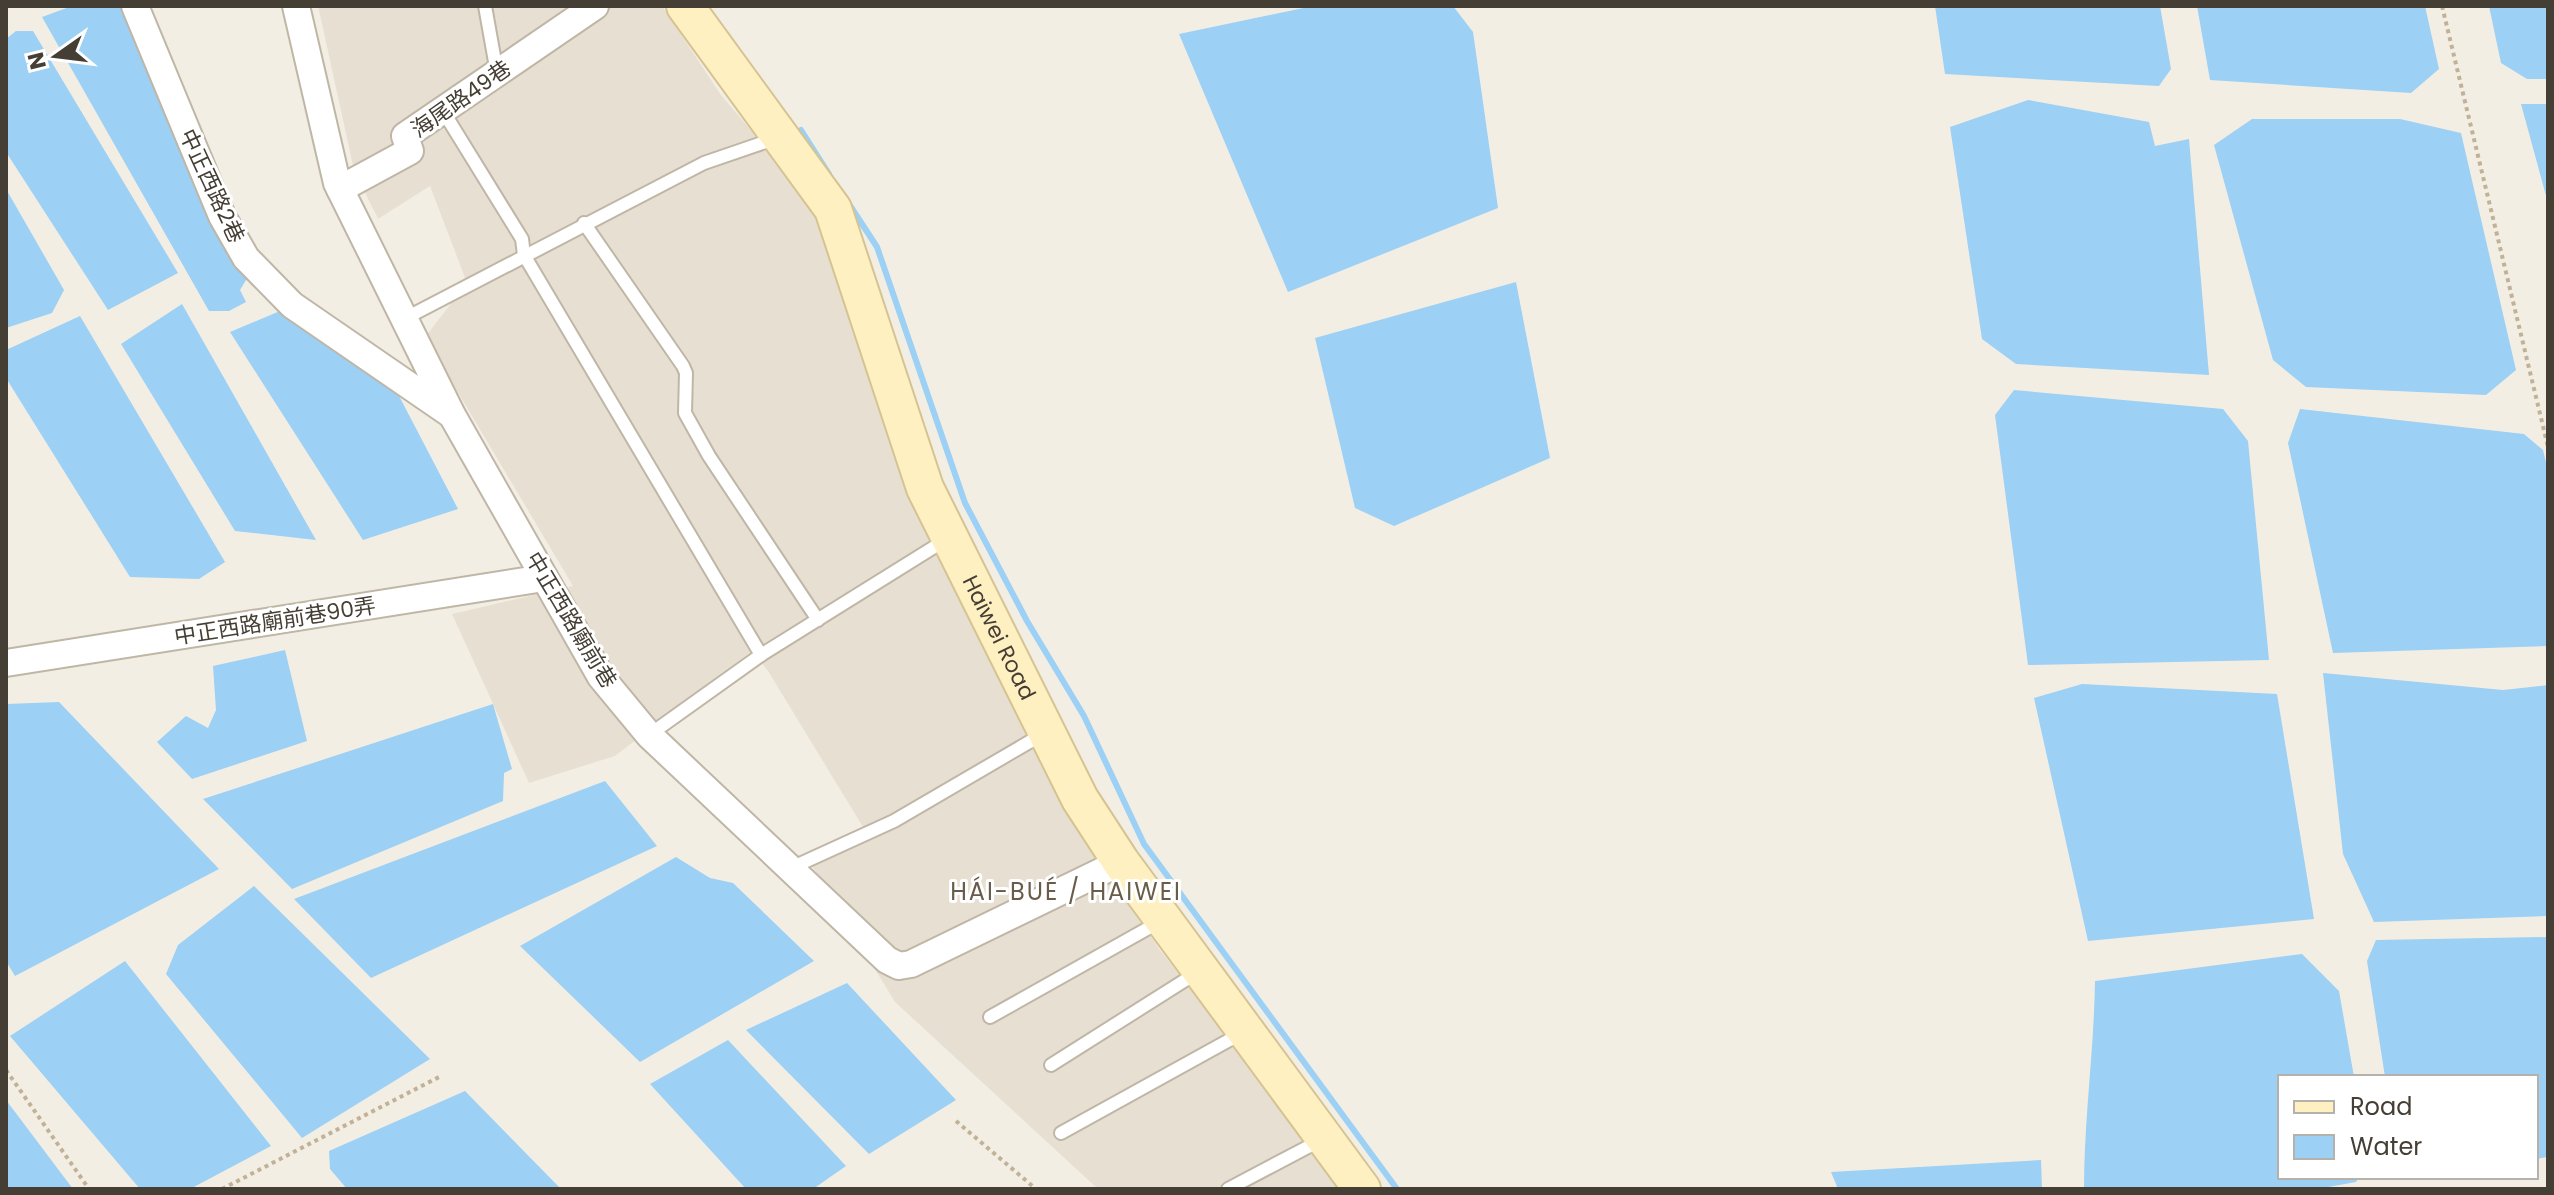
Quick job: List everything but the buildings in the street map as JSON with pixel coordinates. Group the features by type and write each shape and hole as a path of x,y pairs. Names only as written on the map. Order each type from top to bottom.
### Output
{"street":[{"name":"中正西路2巷","path":"135,6 222,216 246,258 292,305 452,415"},
{"name":"中正西路廟前巷","path":"296,6 340,189 402,320 452,415 601,677 649,735 887,960 899,966 911,964 1121,862"},
{"name":"海尾路49巷","path":"340,189 410,151 405,136 595,6"},
{"name":"Haiwei Road","path":"685,6 833,209 925,488 1080,799 1121,862 1362,1189"},
{"name":"Haiwei Road","path":"697,6 714,47"},
{"name":"中正西路廟前巷90弄","path":"6,663 544,578"}],"lane":[{"path":"485,6 497,73"},
{"path":"443,111 522,239 524,255 761,655"},
{"path":"402,320 704,163 780,137"},
{"path":"584,223 683,366 686,373 685,413 709,456 818,620"},
{"path":"649,735 761,655 948,538"},
{"path":"790,869 894,821 1046,733"},
{"path":"990,1017 1164,920"},
{"path":"1051,1065 1200,970"},
{"path":"1061,1133 1245,1031"},
{"path":"1228,1189 1326,1138"}],"path":[{"path":"2442,6 2548,447"},
{"path":"6,1070 89,1189"},
{"path":"222,1189 441,1076"},
{"path":"956,1121 1036,1189"}],"shaded area":[{"path":"318,6 662,6 721,95 825,218 1065,803 1159,949 1349,1189 1098,1189 895,1002 812,866 866,832 768,671 752,651 615,756 529,783 452,614 573,586 425,337 467,283 430,186 378,219 354,170"}],"water":[{"path":"72,6 123,6 252,270 240,290 246,302 229,311 209,311 42,17"},
{"path":"1313,6 1453,6 1473,32 1498,208 1288,292 1179,34"},
{"path":"1935,6 2160,6 2171,69 2159,86 1945,74"},
{"path":"2197,6 2425,6 2439,69 2411,93 2210,80"},
{"path":"2489,6 2548,6 2548,79 2527,79 2501,63"},
{"path":"16,31 33,31 178,273 108,310 6,152 6,39"},
{"path":"2028,100 2149,122 2155,146 2189,139 2209,375 2016,364 1982,339 1950,127"},
{"path":"2521,104 2548,104 2548,203"},
{"path":"2252,119 2400,119 2461,133 2516,370 2486,395 2306,387 2273,360 2214,145"},
{"path":"6,189 64,290 52,313 6,328"},
{"path":"1516,282 1550,458 1394,526 1355,508 1315,338"},
{"path":"182,304 316,540 235,531 121,344"},
{"path":"287,308 385,369 458,509 363,540 230,332"},
{"path":"80,316 225,562 199,579 130,577 6,378 6,350"},
{"path":"2014,390 2223,409 2248,441 2269,660 2028,665 1995,415"},
{"path":"2300,409 2524,434 2543,450 2548,471 2548,646 2333,653 2288,443"},
{"path":"285,650 307,741 192,779 157,742 186,716 208,728 216,710 213,666"},
{"path":"2323,673 2503,690 2548,685 2548,916 2374,922 2343,854"},
{"path":"2082,684 2277,694 2314,919 2088,941 2034,698"},
{"path":"59,702 219,869 15,976 6,961 6,704"},
{"path":"493,704 512,769 504,773 503,801 292,889 203,799"},
{"path":"605,781 657,846 371,978 294,899"},
{"path":"676,857 710,878 733,883 814,961 640,1062 520,946"},
{"path":"254,886 430,1059 302,1138 166,974 178,945"},
{"path":"2548,937 2548,1157 2538,1159 2538,1075 2385,1075 2367,961 2376,940"},
{"path":"2302,954 2339,991 2354,1075 2278,1075 2278,1179 2358,1179 2356,1182 2317,1189 2084,1189 2095,981"},
{"path":"125,961 271,1146 190,1189 140,1189 10,1036"},
{"path":"847,983 956,1100 869,1154 746,1030"},
{"path":"728,1040 846,1166 813,1189 746,1189 650,1084"},
{"path":"465,1091 561,1189 347,1189 330,1169 329,1151"},
{"path":"6,1100 73,1189 6,1189"},
{"path":"2041,1160 2042,1189 1838,1189 1831,1172"}],"waterway":[{"path":"801,130 829,174"},
{"path":"849,204 877,247 965,503 1027,621 1084,716 1144,844 1397,1189"}],"district":[{"name":"HÁI-BUÉ / HAIWEI","path":"1066,891"}]}
